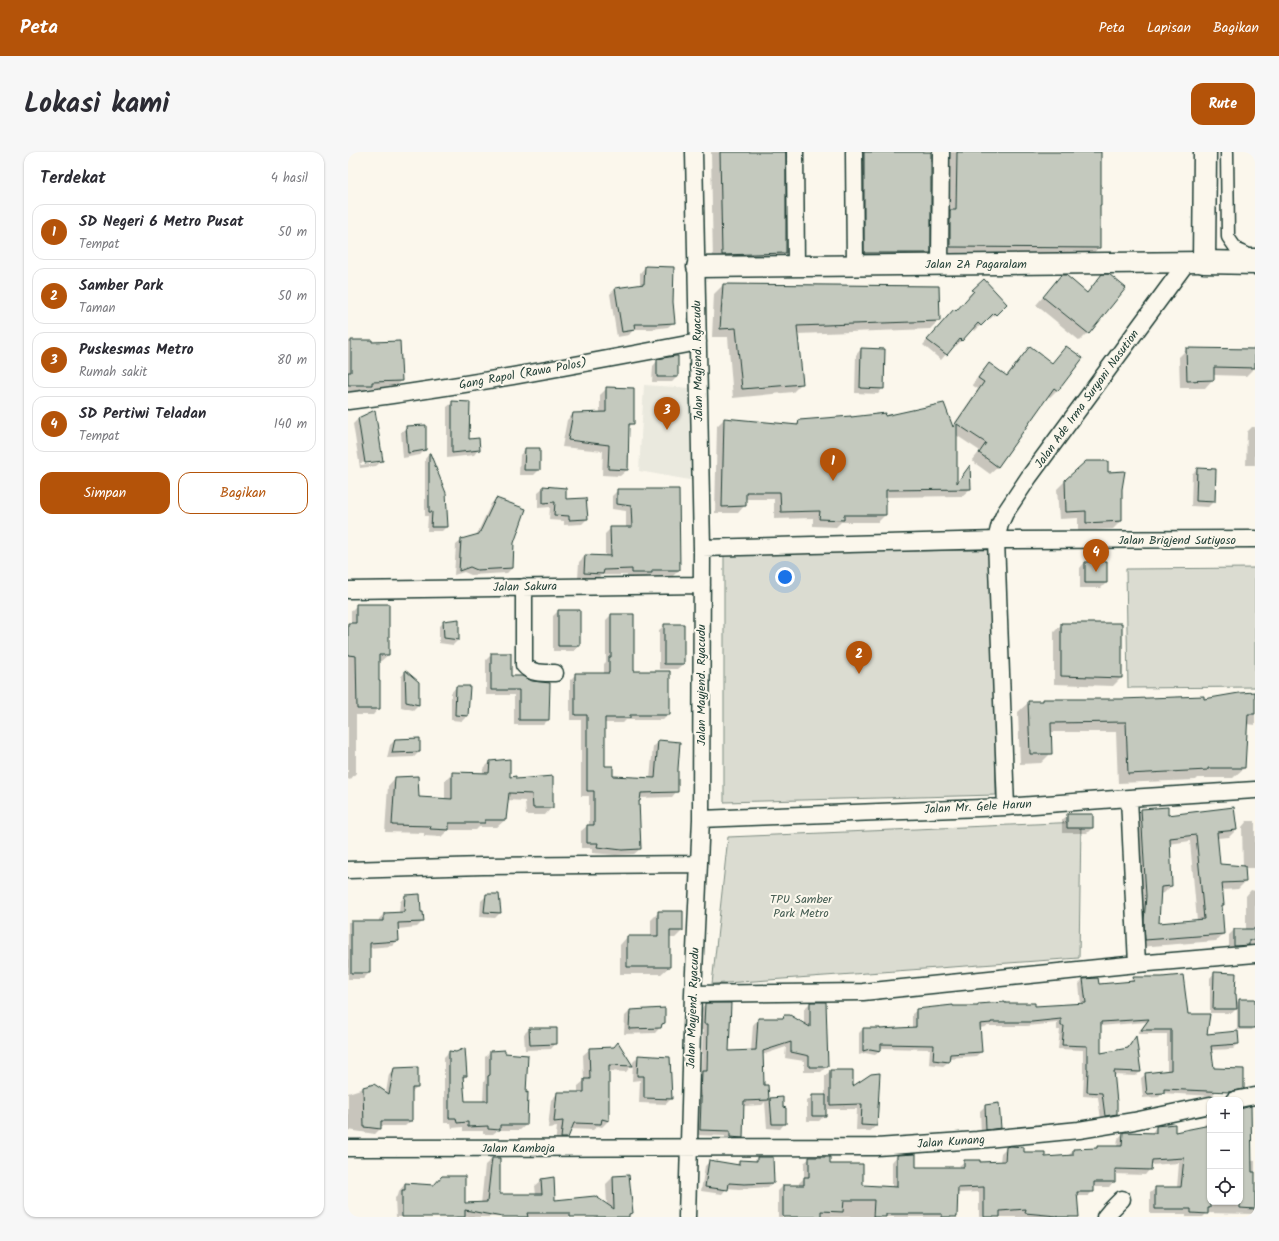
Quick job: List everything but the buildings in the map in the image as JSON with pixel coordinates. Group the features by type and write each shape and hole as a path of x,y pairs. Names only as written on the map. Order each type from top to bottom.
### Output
{"main road":[{"path":"1196,262 1205,152"},
{"name":"Jalan ZA Pagaralam","path":"1196,262 1255,263"}],"street":[{"name":"Jalan Mayjend. Ryacudu","path":"687,1217 693,994 701,819 702,548 694,152"},
{"path":"795,152 796,266"},
{"path":"854,152 855,265"},
{"path":"940,264 941,152"},
{"path":"1227,152 1228,237 1237,250 1249,255 1255,255"},
{"name":"Jalan ZA Pagaralam","path":"697,267 1196,262"},
{"name":"Jalan Ade Irma Suryani Nasution","path":"1006,807 996,540 1000,524 1004,513 1029,477 1196,262"},
{"name":"Gang Rapol (Rawa Polos)","path":"348,401 402,394 550,370 698,342"},
{"name":"Jalan Brigjend Sutiyoso","path":"702,548 996,540 1255,539"},
{"name":"Jalan Sakura","path":"348,590 702,585"},
{"path":"524,587 524,665 526,668 534,672 555,673"},
{"name":"Jalan Mr. Gele Harun","path":"701,819 1006,807 1255,790"},
{"path":"1128,798 1137,964"},
{"path":"348,870 483,866 699,864"},
{"path":"693,994 863,992 1137,964 1255,954"},
{"path":"1243,1098 1255,1096"},
{"name":"Jalan Kunang","path":"688,1148 877,1147 977,1140 1079,1130 1134,1121 1207,1106"},
{"name":"Jalan Kamboja","path":"348,1148 688,1148"},
{"path":"1105,1217 1122,1200"}],"shaded area":[{"path":"644,385 691,388 695,481 639,471"}],"green space":[{"path":"992,550 996,795 724,802 724,553"},
{"path":"1255,568 1255,687 1128,688 1126,569"},
{"name":"TPU Samber Park Metro","path":"1081,822 1079,958 712,984 728,837"}],"place":[{"name":"Puskesmas Metro","path":"667,430"},
{"name":"SD Negeri 6 Metro Pusat","path":"833,481"},
{"name":"SD Pertiwi Teladan","path":"1096,572"},
{"name":"Samber Park","path":"859,674"}]}
